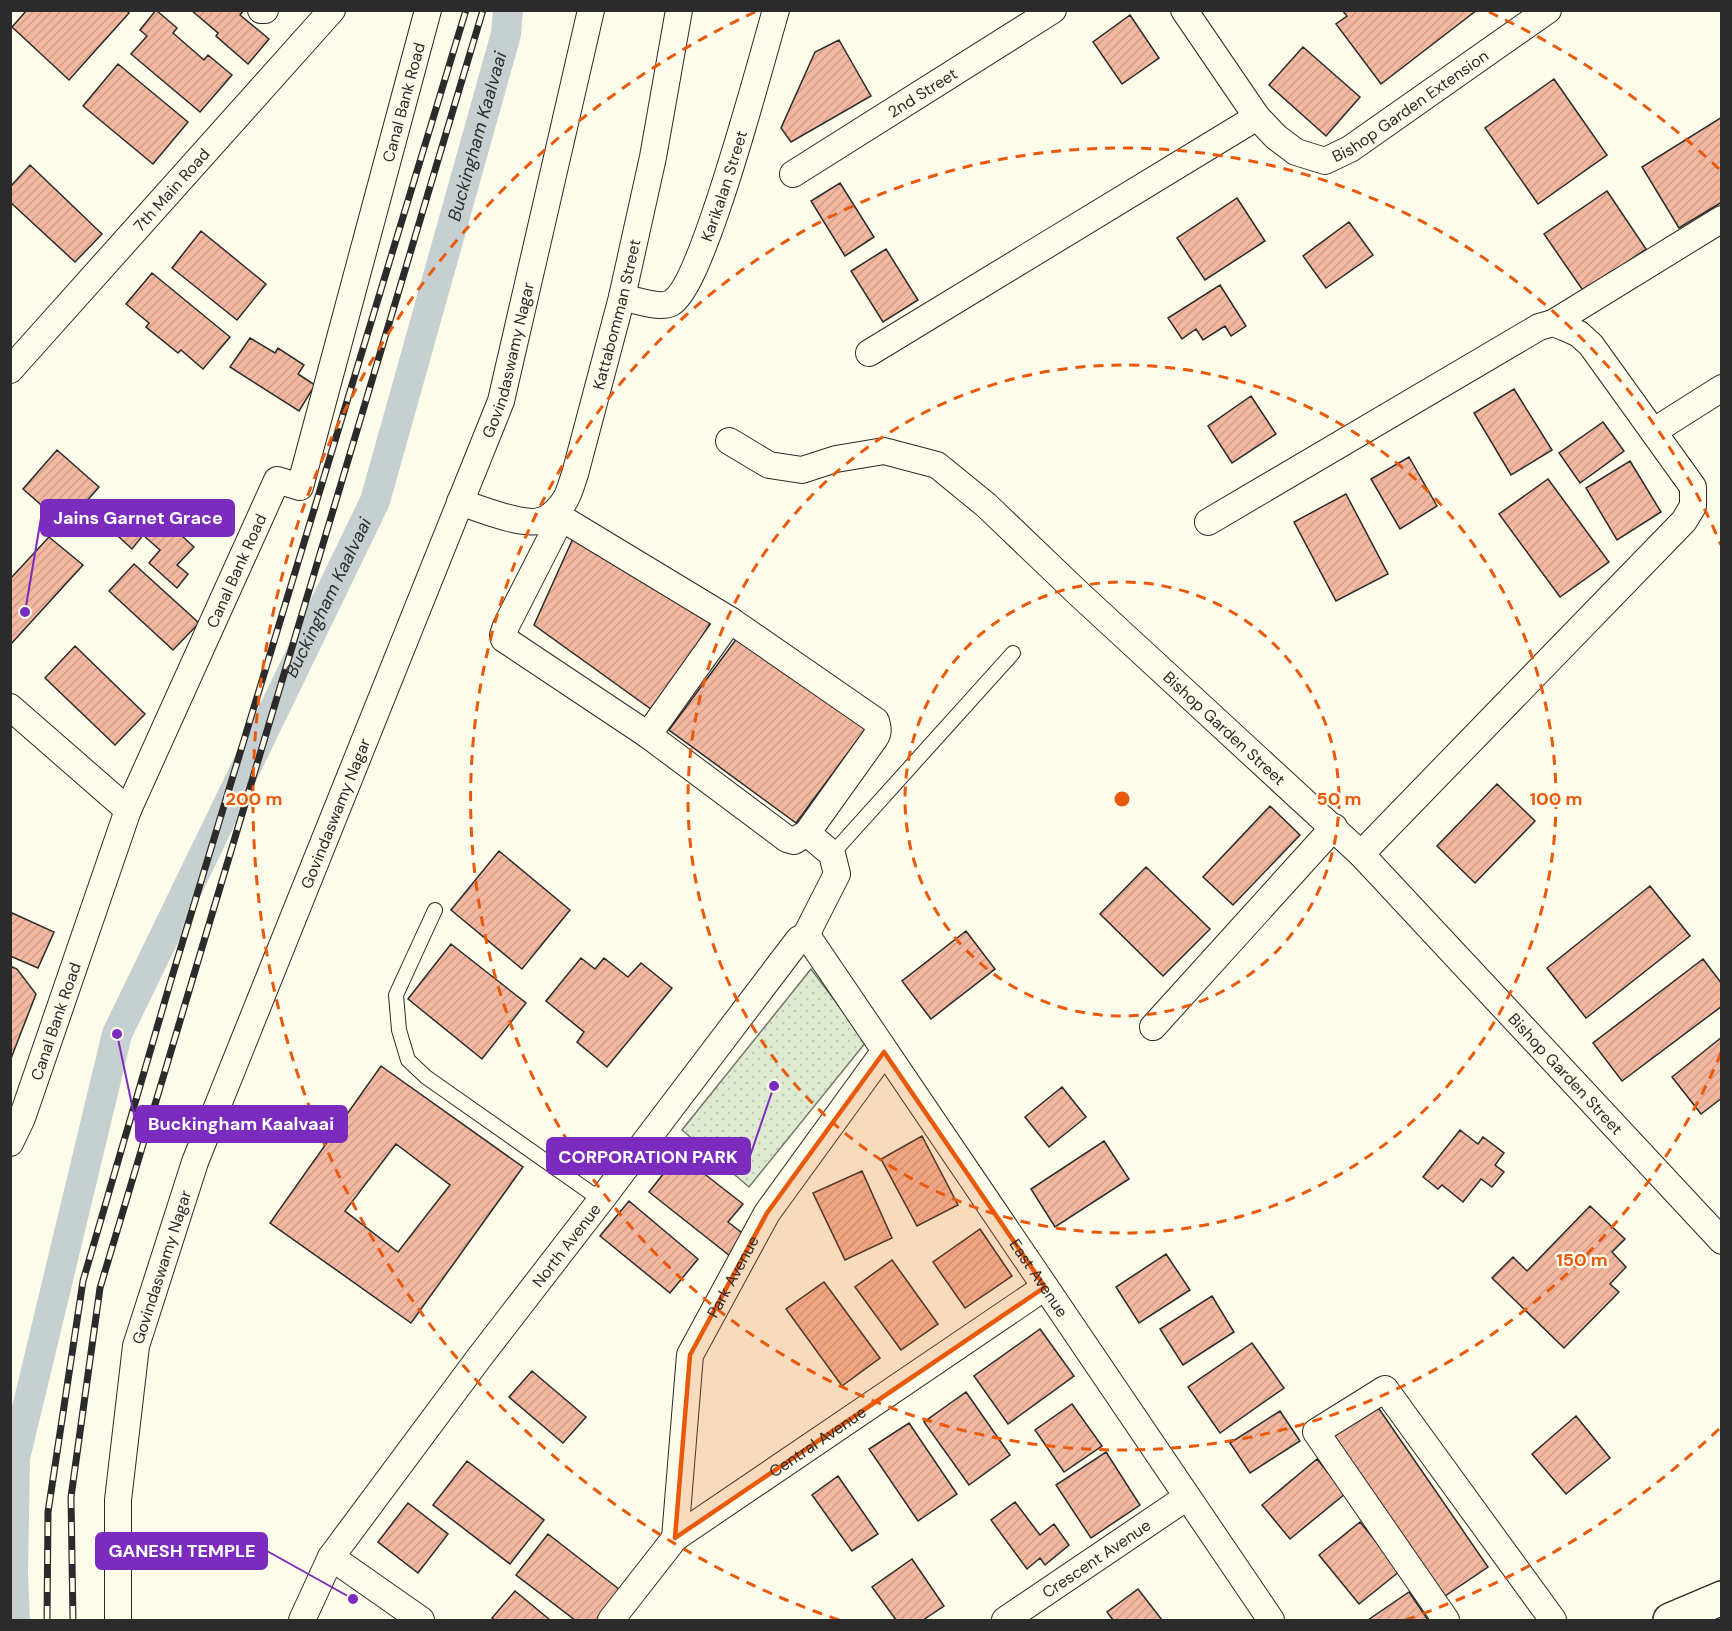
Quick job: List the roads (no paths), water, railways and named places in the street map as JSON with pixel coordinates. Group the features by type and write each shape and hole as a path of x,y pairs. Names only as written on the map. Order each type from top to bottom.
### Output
{"street":[{"name":"Canal Bank Road","path":"10,1143 22,1118 128,810 277,480 300,488 428,10"},
{"name":"Govindaswamy Nagar","path":"118,1620 118,1500 136,1346 195,1162 501,401 591,10"},
{"name":"Kattabomman Street","path":"460,502 503,516 531,522 545,520 566,499 575,474 622,297 653,157 679,10"},
{"name":"Karikalan Street","path":"622,297 652,304 669,305 678,299 693,272 726,181 776,10"},
{"name":"2nd Street","path":"793,174 1053,10"},
{"name":"Bishop Garden Extension","path":"1184,10 1257,117 1276,137 1296,152 1324,161 1350,149 1548,10"},
{"name":"7th Main Road","path":"10,370 321,14"},
{"path":"869,353 1257,117"},
{"path":"1208,522 1539,327 1553,323 1722,219"},
{"path":"1361,854 1690,513 1694,496 1693,487 1654,431 1591,345 1579,334 1553,323"},
{"path":"1654,431 1722,388"},
{"name":"Bishop Garden Street","path":"729,441 769,465 802,470 836,459 884,451 937,465 986,505 1079,594 1334,827 1722,1241"},
{"path":"562,520 730,620 870,716 876,721 878,728 878,734 807,833 794,841 787,839 648,735 504,639 506,626 562,520"},
{"path":"648,735 730,620"},
{"path":"10,707 128,810"},
{"path":"1153,1027 1334,827"},
{"path":"807,833 832,854"},
{"name":"North Avenue","path":"302,1620 331,1557 479,1358 799,939 805,937 837,874 832,854"},
{"name":"East Avenue","path":"805,937 810,940 1271,1620"},
{"name":"Park Avenue","path":"675,1538 690,1355 767,1213 884,1052"},
{"name":"Central Avenue","path":"611,1620 675,1538 1045,1287"},
{"path":"1446,1620 1316,1432 1385,1389 1553,1620"},
{"name":"Crescent Avenue","path":"1005,1620 1187,1497"},
{"path":"331,1557 418,1620"},
{"path":"1670,1620 1722,1598"}],"lane":[{"path":"832,854 1013,653"},
{"path":"435,910 396,995 399,1030 408,1060 426,1077 601,1200"}],"waterway":[{"name":"Buckingham Kaalvaai","path":"15,1620 13,1573 15,1458 117,1034 375,501 506,34 508,10"}],"railway":[{"path":"47,1620 48,1512 83,1281 171,980 466,10"},
{"path":"73,1620 71,1497 100,1288 483,10"}],"place":[{"name":"Jains Garnet Grace","path":"25,612"},
{"name":"Buckingham Kaalvaai","path":"117,1034"},
{"name":"CORPORATION PARK","path":"774,1086"},
{"name":"GANESH TEMPLE","path":"353,1599"}]}
